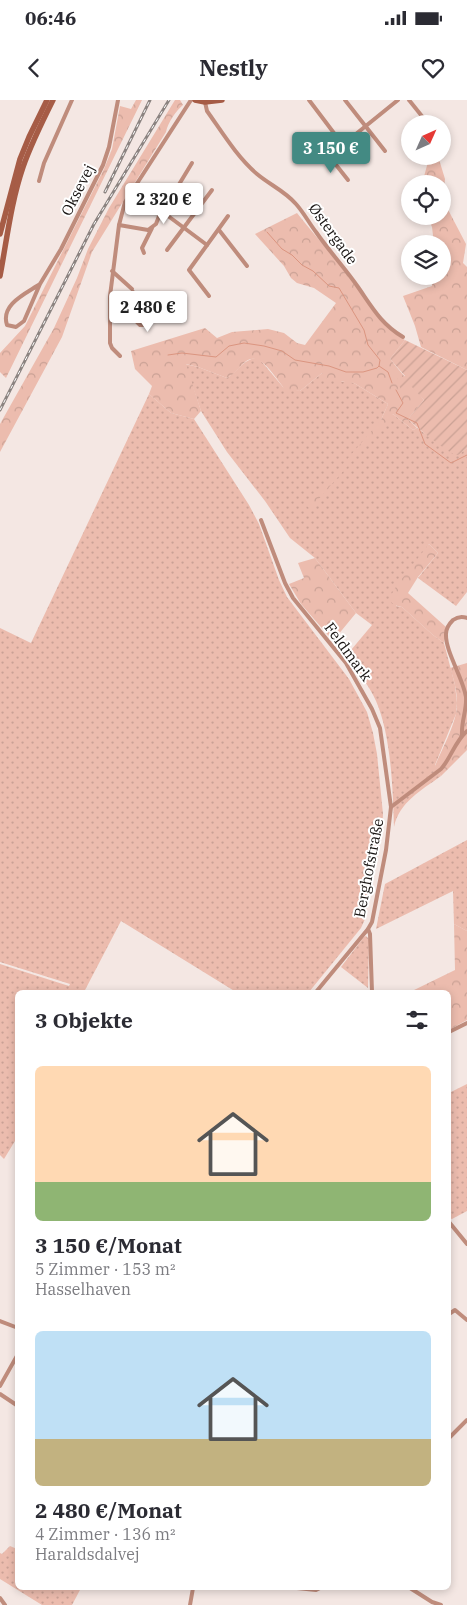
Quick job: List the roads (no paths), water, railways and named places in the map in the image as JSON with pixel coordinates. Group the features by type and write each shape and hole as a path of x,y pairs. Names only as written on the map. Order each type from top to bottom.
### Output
{"street":[{"path":"0,234 20,159 47,100"},
{"path":"0,276 13,202 23,168 42,121 53,100"},
{"path":"39,181 44,163 72,100"},
{"name":"Oksevej","path":"40,284 13,300 4,313 4,320 7,324 16,327 24,321 40,284 61,249 103,165 109,147 118,100"},
{"path":"120,356 110,343 110,296 119,225 125,202 191,100"},
{"path":"195,100 205,102 222,100"},
{"path":"309,100 343,144"},
{"path":"345,100 385,151"},
{"path":"305,135 325,159 398,100"},
{"path":"409,100 421,115"},
{"name":"Østergade","path":"205,102 207,112 246,164 294,202 358,286 372,309 382,321 403,337"},
{"path":"329,156 348,180"},
{"path":"152,204 166,202 172,196 192,163"},
{"path":"135,187 152,204 207,245"},
{"path":"167,250 212,190"},
{"path":"144,253 142,248 161,211"},
{"path":"209,296 189,270 228,216"},
{"path":"119,225 143,229 152,228"},
{"path":"219,230 247,266"},
{"path":"112,272 132,290 140,314"},
{"name":"Feldmark","path":"261,520 285,583 293,598 346,663 372,709 380,728 391,808"},
{"path":"462,735 461,728 466,697 447,643 446,634 447,628 455,618 467,618"},
{"name":"Berghofstraße","path":"318,990 372,922 386,850 391,808 447,763 462,735 467,731"},
{"path":"368,929 370,934 372,990"},
{"path":"451,1031 467,1023"},
{"path":"451,1224 467,1244"},
{"path":"451,1313 455,1310 467,1320"},
{"path":"0,1321 15,1327"},
{"path":"0,1386 15,1359"},
{"path":"0,1394 15,1404"},
{"path":"451,1436 467,1420"},
{"path":"190,1605 193,1590"},
{"path":"413,1590 432,1604 441,1605"},
{"path":"0,1598 4,1605"}],"waterway":[{"path":"267,232 282,249 292,255 302,265 313,271 329,286 339,288 364,330 368,345 380,360 379,366"},
{"path":"168,355 182,353 216,357 229,346 244,343 282,351 295,360 329,366 346,372 363,372 379,366 388,372 392,383"},
{"path":"396,390 403,403 396,413 417,423 425,444 451,463 467,455"}],"railway":[{"path":"105,192 150,100"},
{"path":"0,410 94,224 169,100"}]}
